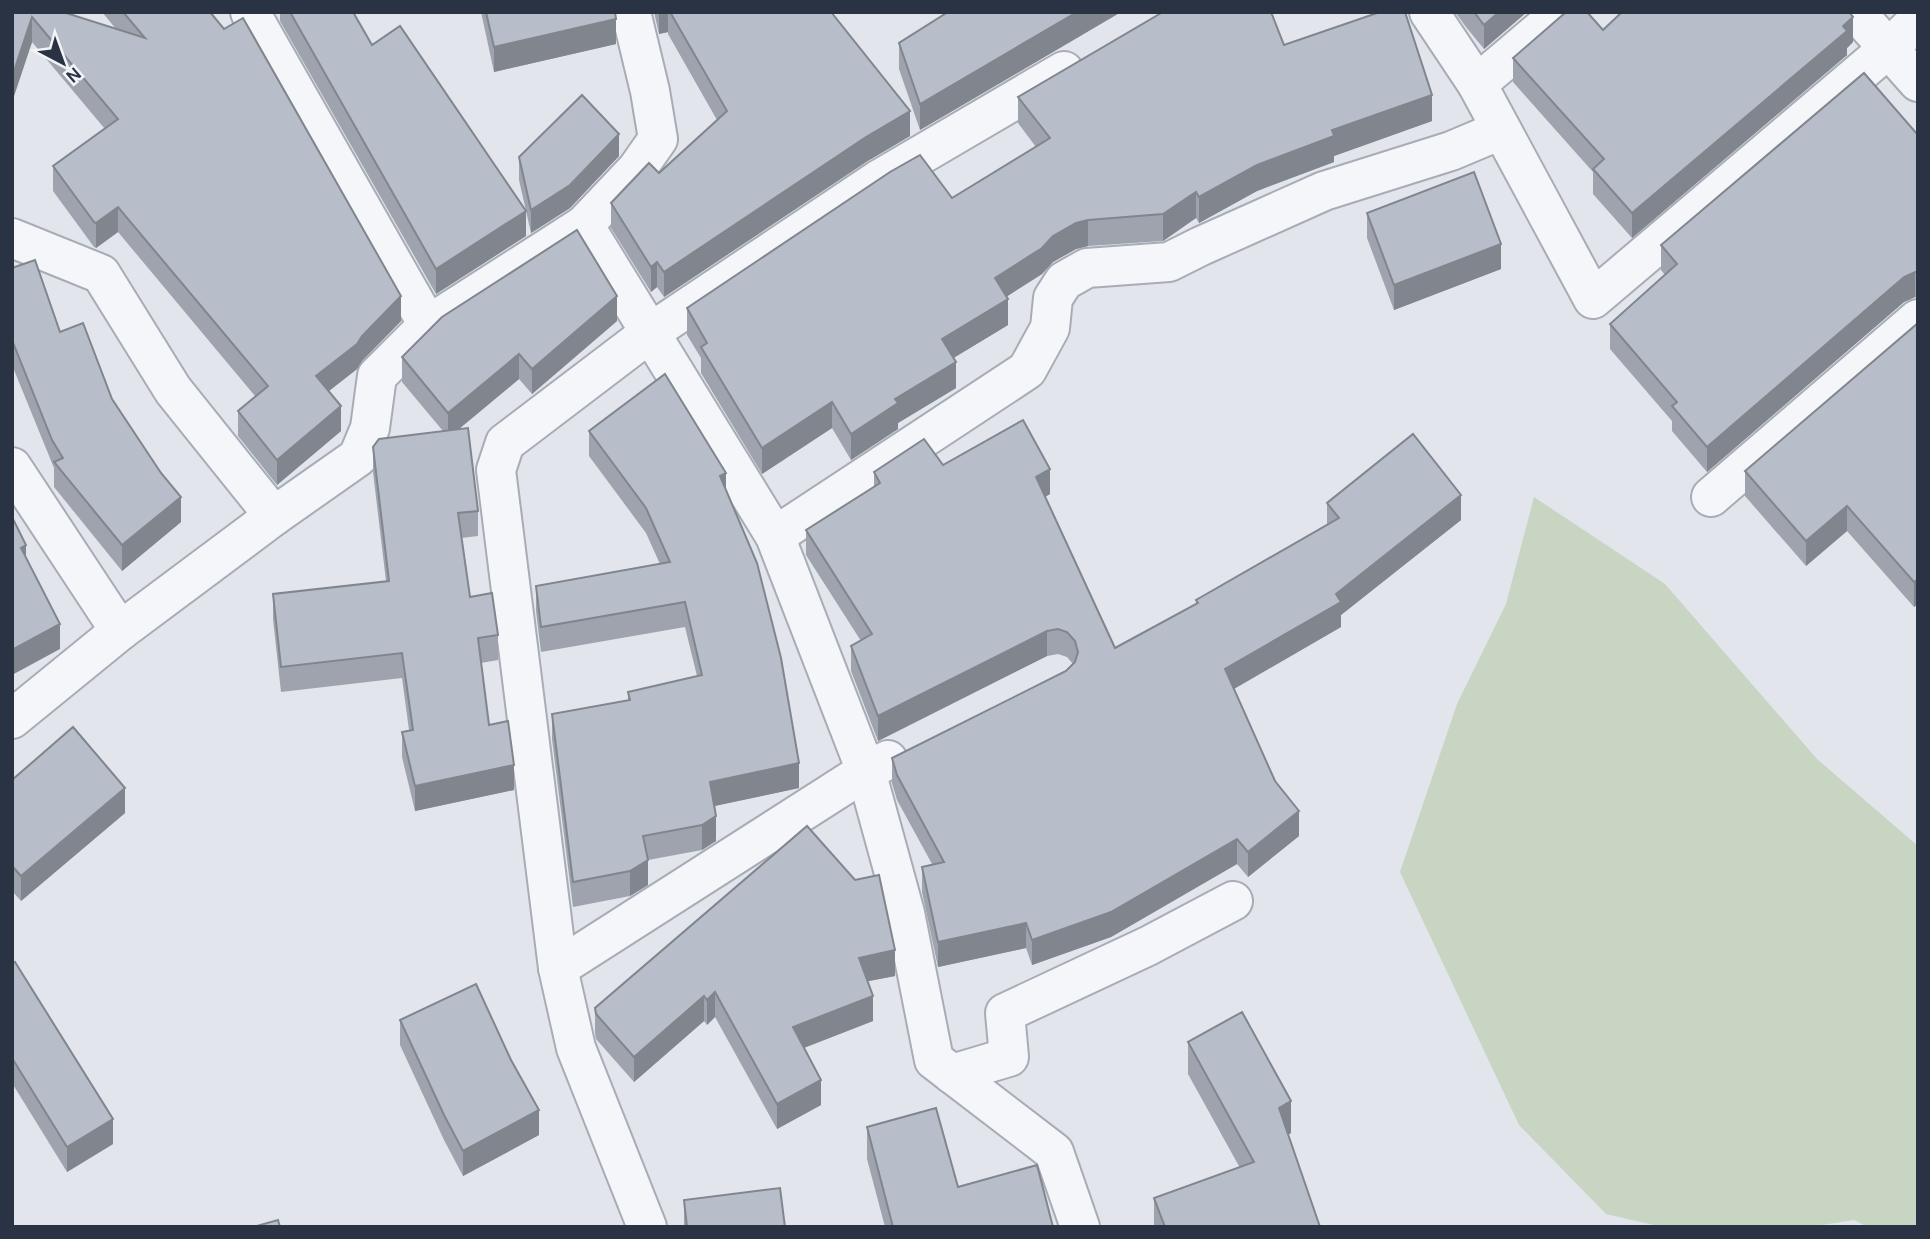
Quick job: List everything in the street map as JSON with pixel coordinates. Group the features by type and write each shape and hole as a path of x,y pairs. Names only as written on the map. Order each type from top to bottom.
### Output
{"street":[{"path":"250,12 428,325"},
{"path":"12,719 120,631 358,457 370,428 377,376 428,325 584,225 637,169 658,139 650,91 631,12"},
{"path":"1429,12 1476,84 1593,299 1889,48 1918,20"},
{"path":"1476,84 1562,12"},
{"path":"1856,12 1918,82"},
{"path":"647,1227 576,1048 558,968 496,470 505,443 651,332 878,180 1098,50"},
{"path":"775,536 1027,370 1050,328 1054,298 1064,281 1087,268 1170,262 1324,191 1451,151 1501,130"},
{"path":"584,225 775,536 866,771 905,913 933,1060 1054,1152 1080,1227"},
{"path":"12,238 101,274 173,390 274,516"},
{"path":"1711,497 1918,319"},
{"path":"12,467 120,631"},
{"path":"558,968 866,771 914,748"},
{"path":"952,1074 1009,1057 1005,1013 1149,946 1233,901"}],"green space":[{"path":"1534,497 1665,584 1817,759 1918,846 1918,1227 1868,1227 1854,1220 1809,1227 1662,1227 1606,1214 1519,1125 1400,872 1457,704 1506,604"}],"building":[{"path":"12,12 63,12 145,38 123,12 210,12 224,29 243,18 401,296 357,344 316,376 341,406 277,460 238,411 268,386 118,207 94,222 53,166 118,119 32,17 12,77"},
{"path":"290,12 353,12 372,45 400,26 526,211 436,269"},
{"path":"486,12 615,12 616,19 494,47"},
{"path":"670,12 831,12 910,111 866,137 664,272 657,262 651,267 611,203 649,163 659,173 727,111"},
{"path":"948,12 1077,12 920,104 899,43"},
{"path":"1163,12 1271,12 1284,45 1380,12 1405,12 1432,95 1332,130 1334,136 1257,165 1199,197 1196,192 1163,214 1076,223 1053,236 1042,248 995,278 1008,299 942,339 956,362 895,399 898,403 851,434 832,402 762,448 701,347 707,343 687,308 890,172 920,155 952,198 1050,138 1018,97"},
{"path":"1474,12 1499,12 1484,25"},
{"path":"1566,12 1587,12 1603,30 1622,12 1849,12 1853,17 1843,26 1847,31 1632,213 1593,169 1604,159 1513,58"},
{"path":"1864,73 1918,135 1918,273 1904,277 1707,447 1672,406 1677,402 1610,324 1677,264 1661,245"},
{"path":"582,95 619,134 570,185 531,210 519,157"},
{"path":"1474,172 1501,244 1394,285 1367,213"},
{"path":"577,230 617,296 532,369 519,354 448,413 402,357 442,317"},
{"path":"35,260 60,332 83,323 112,399 161,473 181,497 122,545 54,462 63,458 52,440 12,340 12,268"},
{"path":"1918,323 1918,579 1914,582 1847,506 1806,541 1745,471"},
{"path":"665,374 726,473 720,476 757,563 781,658 799,763 710,782 716,816 702,825 643,836 648,860 630,871 573,882 552,714 630,700 628,692 702,675 685,602 541,627 536,586 670,562 646,508 589,431"},
{"path":"1023,420 1050,469 1036,477 1115,648 1198,603 1196,600 1339,518 1327,503 1413,434 1461,495 1336,594 1341,602 1225,669 1275,781 1299,811 1248,852 1237,839 1111,912 1032,940 1026,923 938,942 922,867 944,862 897,775 892,758 1066,671 1075,662 1078,652 1075,641 1067,632 1058,629 1047,631 878,716 851,646 872,634 806,530 880,483 874,472 924,439 943,465"},
{"path":"468,428 478,511 458,513 470,597 492,593 498,635 478,638 489,725 508,721 514,765 415,786 402,732 413,730 402,653 281,667 273,594 389,581 373,447 379,439"},
{"path":"12,517 26,545 21,548 60,624 12,650"},
{"path":"73,727 125,788 21,876 12,866 12,780"},
{"path":"807,826 855,880 879,875 895,950 859,958 873,996 793,1027 821,1080 777,1104 715,992 707,1000 704,996 634,1057 596,1014 595,1008"},
{"path":"15,962 113,1119 67,1147 12,1058 12,964"},
{"path":"476,984 511,1060 539,1110 463,1151 400,1020"},
{"path":"1242,1012 1291,1101 1279,1108 1320,1227 1165,1227 1154,1198 1254,1162 1188,1042"},
{"path":"936,1108 958,1187 1037,1165 1053,1227 893,1227 867,1127"},
{"path":"780,1188 785,1227 687,1227 684,1200"},
{"path":"278,1220 280,1227 253,1227"}]}
